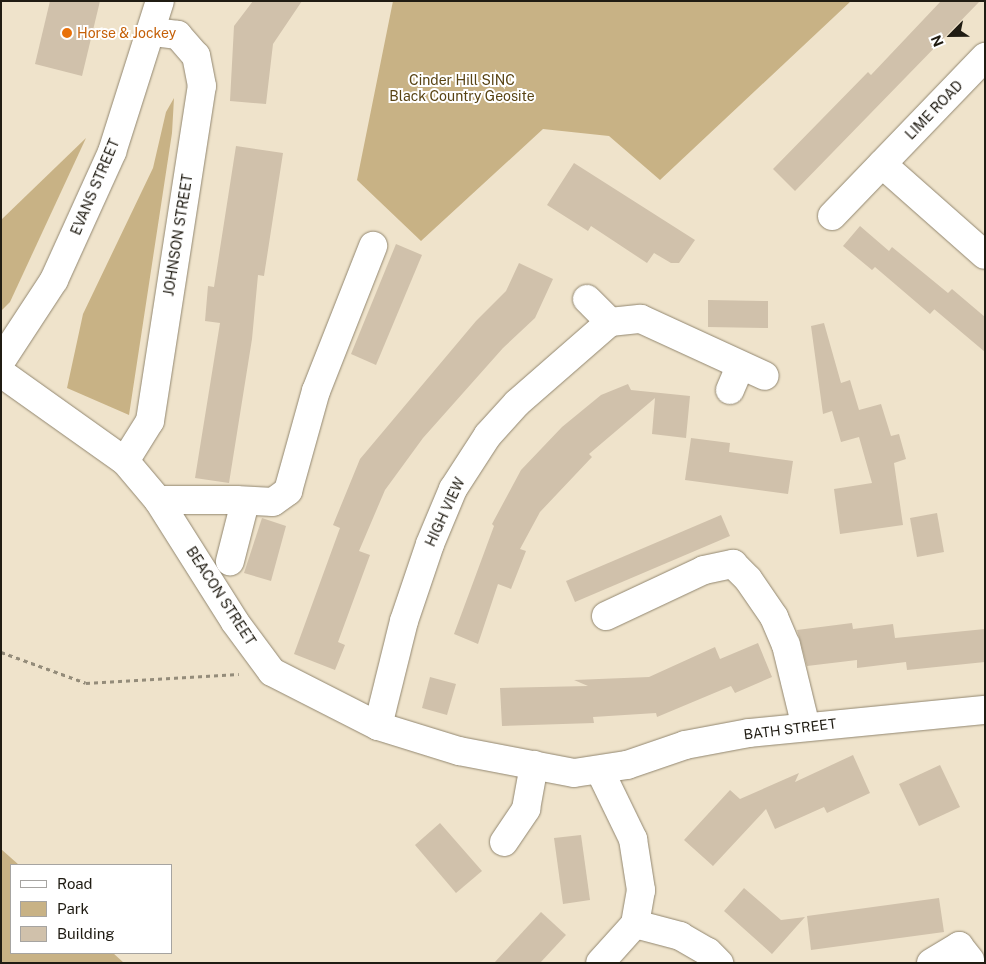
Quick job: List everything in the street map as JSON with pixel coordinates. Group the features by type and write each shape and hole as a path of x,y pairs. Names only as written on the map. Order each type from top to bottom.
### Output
{"street":[{"name":"EVANS STREET","path":"1,360 54,280 112,152 152,32 160,1"},
{"name":"JOHNSON STREET","path":"125,461 150,421 202,86 196,56 178,35 152,32"},
{"name":"LIME ROAD","path":"832,216 985,57"},
{"path":"882,164 985,255"},
{"path":"158,500 273,502 288,491 316,391 373,246"},
{"path":"587,299 610,322 641,318 735,378 765,376"},
{"name":"HIGH VIEW","path":"378,726 404,621 430,544 453,490 488,435 517,403 610,322"},
{"name":"BEACON STREET","path":"1,373 125,461 158,500 235,622 272,672 378,726 459,751 574,773 600,771"},
{"path":"230,560 243,510 236,500"},
{"path":"606,616 704,570 733,564 748,579 774,618 786,644 806,727"},
{"name":"BATH STREET","path":"600,771 685,745 806,727 985,710"},
{"path":"504,842 526,810 534,765"},
{"path":"600,771 633,839 641,890 635,924 600,963"},
{"path":"635,924 680,936 708,952 719,963"},
{"path":"932,963 959,946 970,960"}],"path":[{"path":"1,652 86,683 272,672"}],"green space":[{"name":"Cinder Hill SINC Black Country Geosite","path":"393,1 851,1 660,180 609,136 543,129 421,241 357,180"},
{"path":"174,98 172,133 129,415 67,388 83,314 153,168 166,112"},
{"path":"86,138 10,302 1,311 1,220"},
{"path":"1,849 18,864 10,864 10,954 114,954 124,963 1,963"}],"building":[{"name":"Horse & Jockey","path":"50,1 100,1 82,76 35,64"},
{"path":"253,1 302,1 273,44 266,104 230,101 234,26"},
{"path":"941,1 980,1 795,191 773,169 868,72 871,75"},
{"path":"236,146 283,153 264,276 258,275 252,339 229,483 195,478 220,323 205,321 208,286 214,287"},
{"path":"574,163 695,240 679,263 671,263 654,253 647,263 591,226 588,231 547,205"},
{"path":"860,226 889,251 892,247 948,293 952,289 985,317 985,352 934,309 930,314 875,267 872,270 843,246"},
{"path":"396,244 422,255 376,365 351,354"},
{"path":"519,263 553,279 535,318 503,348 423,438 385,490 359,551 370,555 338,642 345,645 335,670 294,654 340,528 333,525 360,459 476,321 506,291"},
{"path":"708,300 768,301 768,328 708,327"},
{"path":"824,323 841,383 850,380 859,410 881,404 891,436 899,434 906,459 894,463 903,525 840,534 834,489 872,483 859,437 841,442 832,411 823,414 811,326"},
{"path":"628,384 631,390 690,396 686,438 652,434 655,398 589,454 592,457 540,512 520,549 526,551 511,589 498,584 478,644 454,634 494,526 492,524 521,470 562,427 601,395"},
{"path":"691,438 730,443 729,452 793,461 788,494 685,480"},
{"path":"937,513 944,552 917,557 910,518"},
{"path":"721,515 730,536 575,602 566,581"},
{"path":"262,518 286,526 271,581 244,573"},
{"path":"852,623 853,629 893,624 895,638 985,629 985,662 907,670 906,662 857,668 857,660 807,666 797,630"},
{"path":"758,643 772,677 735,693 731,686 657,717 656,713 593,717 594,723 502,726 500,688 588,686 574,680 649,677 715,647 720,659"},
{"path":"430,677 456,684 447,715 422,708"},
{"path":"853,755 870,793 827,813 824,807 775,829 766,809 713,866 684,840 730,790 740,799 799,773 795,782"},
{"path":"940,765 960,807 919,826 899,784"},
{"path":"440,823 482,871 456,893 415,845"},
{"path":"581,835 590,900 563,904 554,838"},
{"path":"744,888 781,920 805,917 772,954 724,911"},
{"path":"939,898 944,932 811,950 807,916"},
{"path":"541,912 566,935 540,963 494,963"}],"place":[{"name":"Horse & Jockey","path":"67,33"}]}
